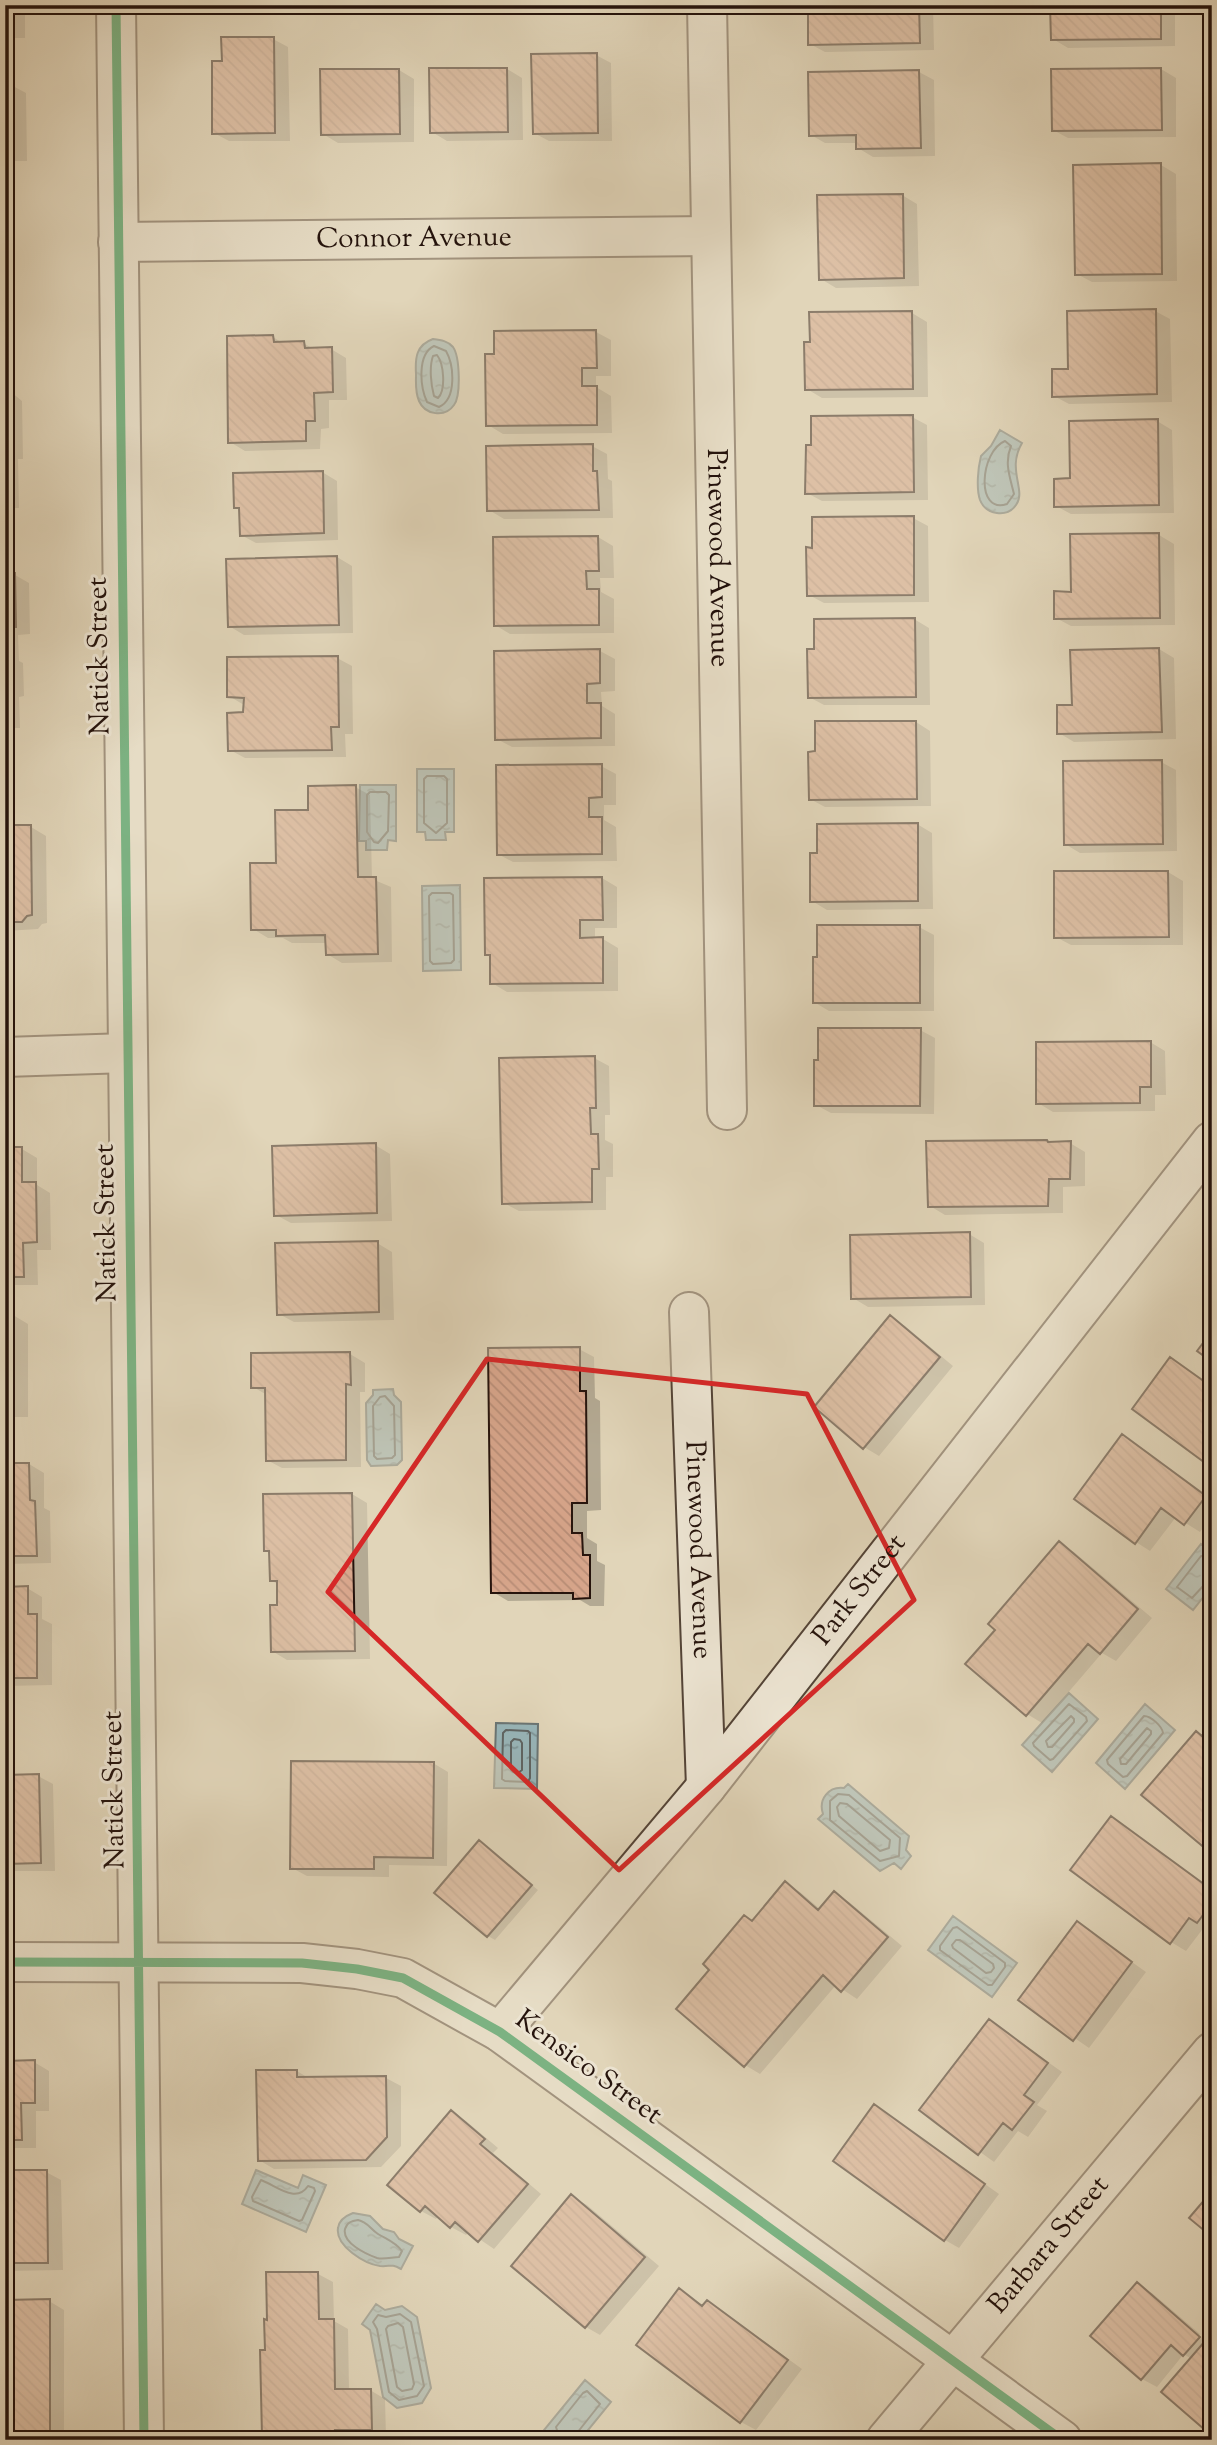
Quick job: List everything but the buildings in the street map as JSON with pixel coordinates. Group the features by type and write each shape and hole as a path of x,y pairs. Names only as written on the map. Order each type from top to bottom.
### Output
{"street":[{"name":"Natick Street","path":"116,5 144,2440"},
{"name":"Pinewood Avenue","path":"707,5 727,1110"},
{"name":"Connor Avenue","path":"118,242 710,236"},
{"path":"5,1057 127,1053"},
{"name":"Park Street","path":"500,2032 706,1787 1212,1142"},
{"name":"Pinewood Avenue","path":"689,1312 706,1787"},
{"name":"Kensico Street","path":"5,1962 302,1963 357,1969 403,1979 500,2032 1062,2440"},
{"name":"Barbara Street","path":"886,2440 1212,2052"}],"highlighted area":[{"path":"487,1359 807,1394 914,1600 619,1870 328,1592"}],"water":[{"path":"433,339 447,342 453,347 458,367 456,400 450,409 441,413 430,412 422,406 416,391 418,353 423,345"},
{"path":"1000,430 1022,443 1016,462 1019,499 1012,509 997,513 987,509 980,500 978,472 981,456 991,446"},
{"path":"417,769 454,769 454,832 445,832 446,840 426,840 425,832 417,832"},
{"path":"360,785 396,785 396,841 388,840 387,850 366,850 366,841 359,841"},
{"path":"460,885 461,970 423,971 422,886"},
{"path":"393,1389 394,1395 401,1402 402,1460 397,1465 371,1466 367,1460 366,1403 373,1395 373,1390"},
{"path":"1201,1544 1212,1552 1212,1586 1193,1610 1166,1589"},
{"path":"1069,1693 1098,1719 1052,1772 1022,1745"},
{"path":"1145,1704 1175,1730 1125,1789 1096,1763"},
{"path":"496,1723 538,1724 537,1789 494,1788"},
{"path":"848,1784 909,1836 906,1850 911,1856 901,1869 894,1863 880,1871 818,1819 823,1814 823,1799 829,1791 844,1788"},
{"path":"953,1916 1017,1963 992,1997 928,1950"},
{"path":"256,2170 298,2188 303,2175 326,2185 306,2232 242,2204"},
{"path":"353,2213 370,2216 383,2229 394,2232 399,2239 413,2246 401,2269 374,2265 359,2258 346,2247 338,2235 338,2228 347,2215"},
{"path":"376,2304 385,2310 402,2306 417,2317 431,2388 422,2403 397,2408 383,2397 370,2330 362,2324"},
{"path":"585,2380 611,2402 580,2440 557,2440 544,2430"}],"cycle path":[{"path":"116,5 144,2440"},
{"path":"5,1962 302,1963 357,1969 403,1978 500,2032 1062,2440"}]}
